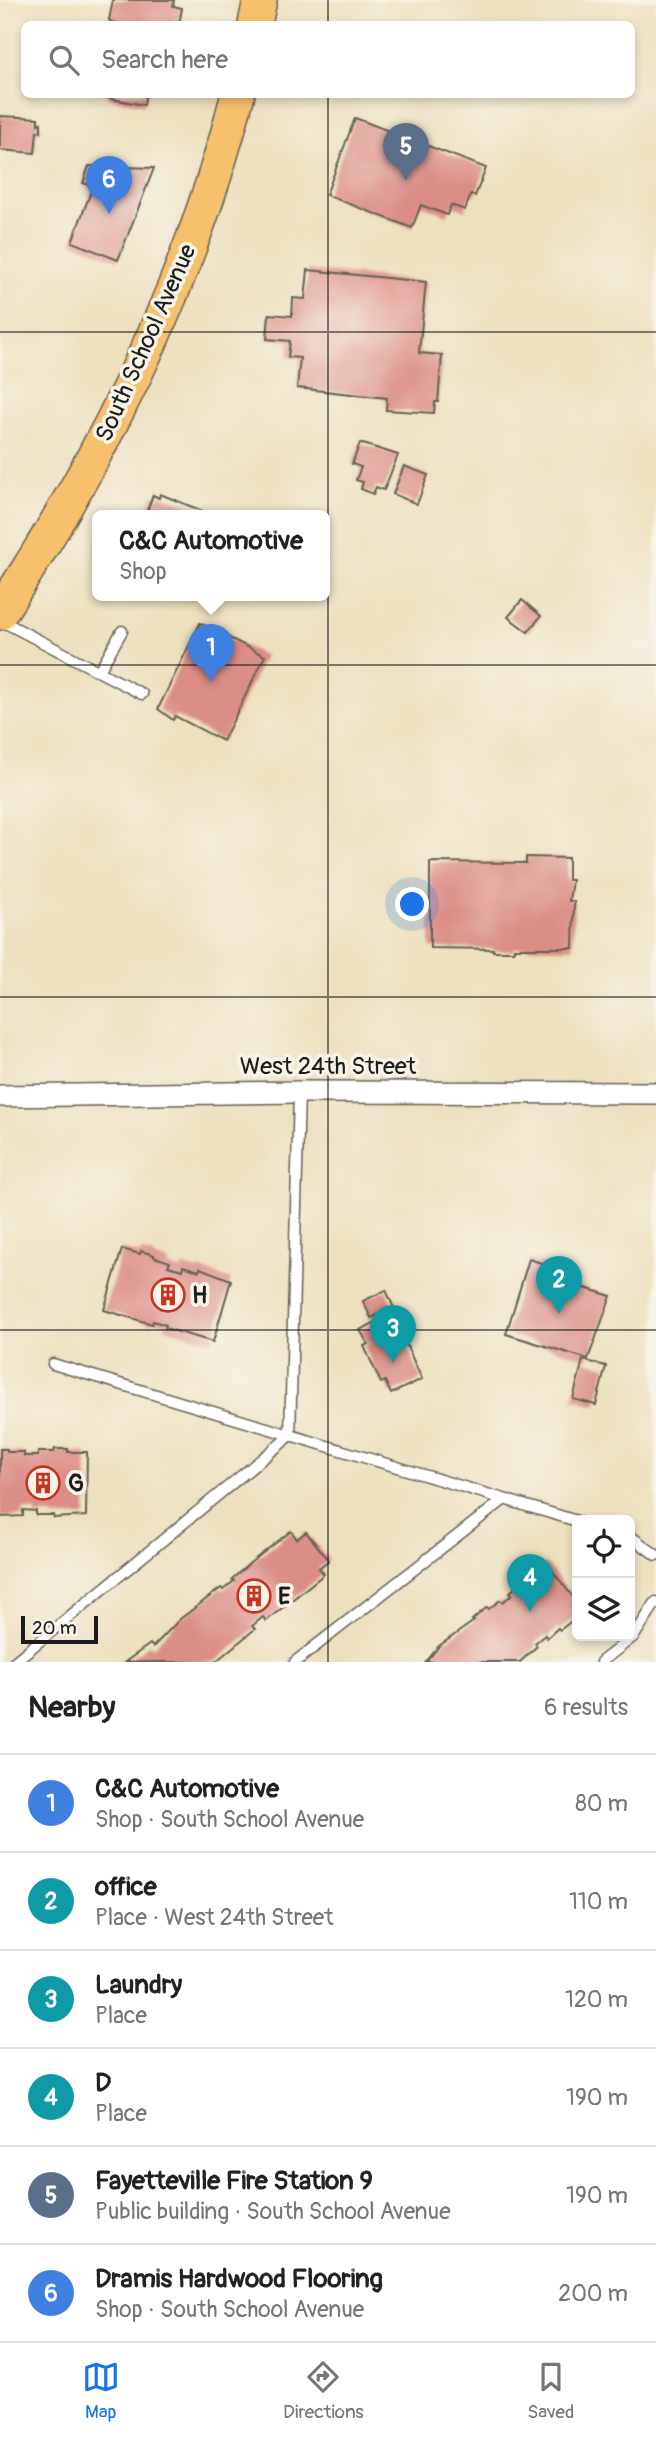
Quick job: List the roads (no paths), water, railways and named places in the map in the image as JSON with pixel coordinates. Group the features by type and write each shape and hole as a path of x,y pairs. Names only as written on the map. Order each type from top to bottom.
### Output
{"main road":[{"path":"256,21 260,0"},
{"name":"South School Avenue","path":"0,613 80,482 133,384 172,296 201,216 237,98"}],"street":[{"name":"West 24th Street","path":"0,1096 299,1091 656,1093"}],"lane":[{"path":"0,620 142,694"},
{"path":"99,671 122,631"},
{"path":"14,1662 290,1436 299,1091"},
{"path":"53,1364 502,1501 572,1520"},
{"path":"295,1662 502,1501"},
{"path":"635,1540 656,1555"},
{"path":"601,1662 634,1636 656,1602"}],"place":[{"name":"Fayetteville Fire Station 9","path":"406,181"},
{"name":"Dramis Hardwood Flooring","path":"109,214"},
{"name":"C&C Automotive","path":"211,682"},
{"name":"H","path":"168,1295"},
{"name":"office","path":"559,1314"},
{"name":"Laundry","path":"393,1363"},
{"name":"G","path":"43,1483"},
{"name":"E","path":"254,1596"},
{"name":"D","path":"530,1612"}]}
